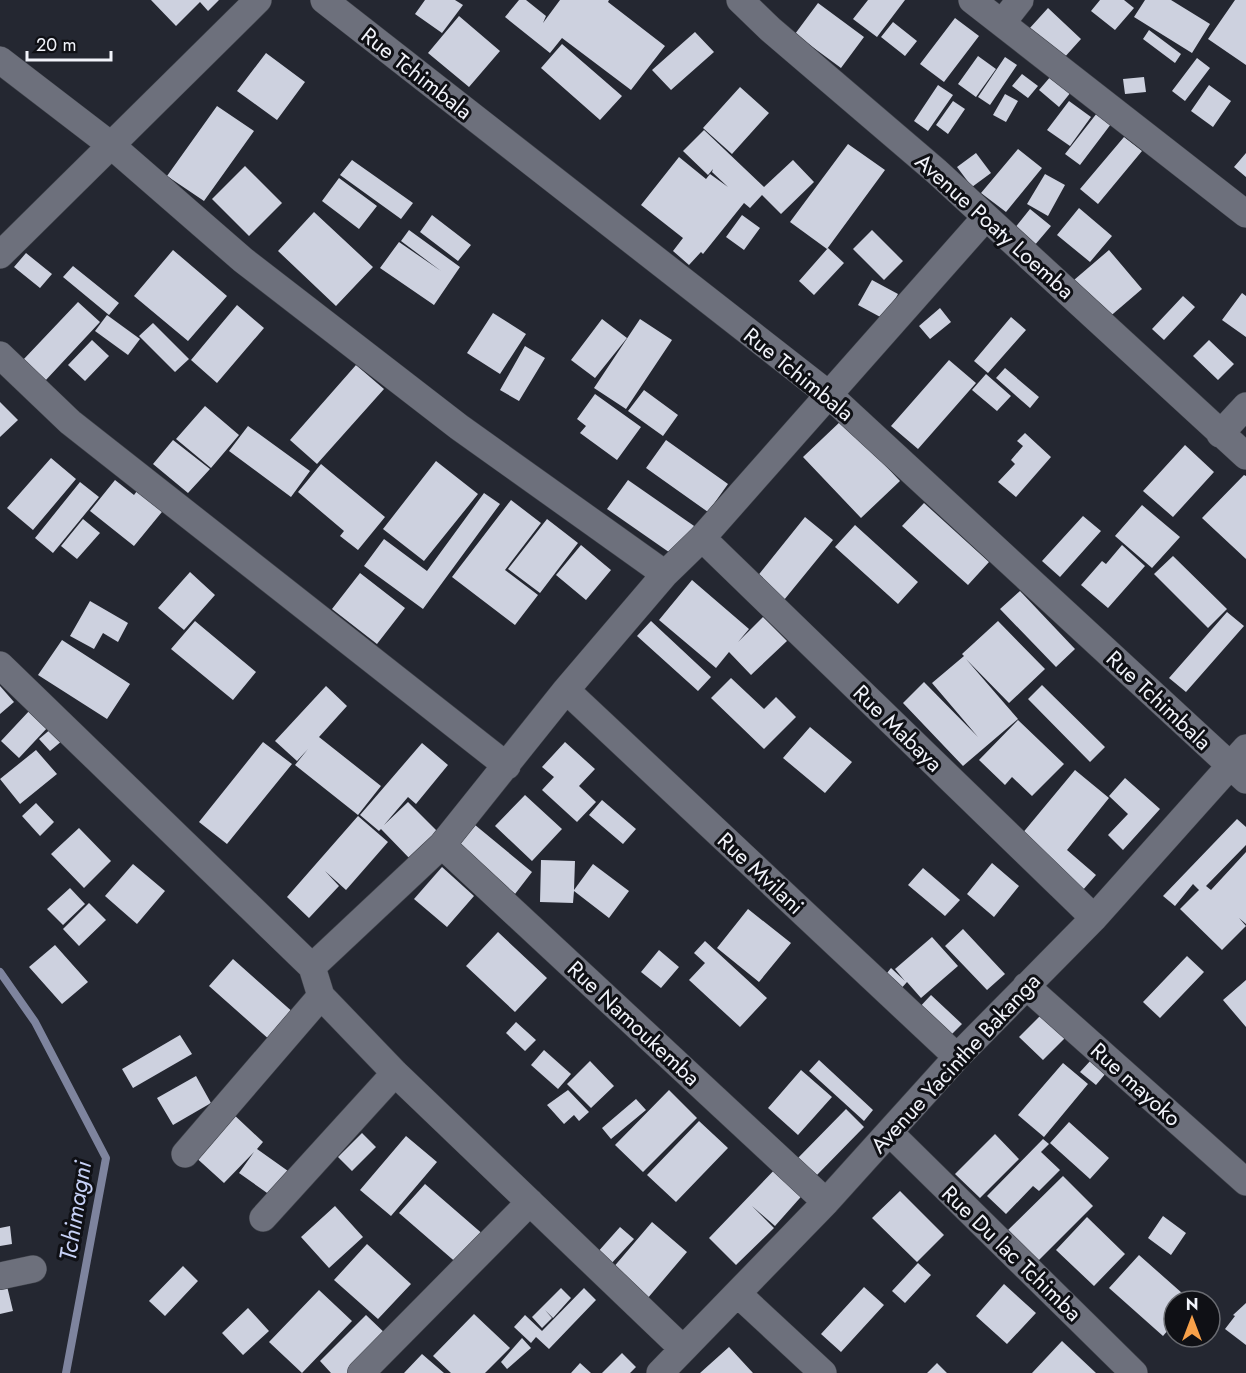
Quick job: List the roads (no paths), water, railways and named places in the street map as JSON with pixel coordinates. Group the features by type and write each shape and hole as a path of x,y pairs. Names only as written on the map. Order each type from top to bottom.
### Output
{"street":[{"path":"0,255 258,0"},
{"name":"Rue Tchimbala","path":"324,0 828,394 1241,764"},
{"name":"Avenue Poaty Loemba","path":"740,0 770,29 936,171 1246,456"},
{"path":"972,0 1246,214"},
{"path":"1002,23 1020,0"},
{"path":"0,60 112,146 243,260 440,412 665,574"},
{"path":"312,967 442,845 566,690 665,574 702,538 986,217"},
{"path":"0,355 70,422 507,766"},
{"path":"1220,434 1246,406"},
{"name":"Rue Mabaya","path":"702,538 1094,918"},
{"path":"0,665 312,967 321,996 395,1073 683,1349"},
{"name":"Rue Mvilani","path":"566,690 957,1057"},
{"name":"Avenue Yacinthe Bakanga","path":"660,1373 826,1202 957,1057 1241,764"},
{"name":"Rue Namoukemba","path":"442,845 826,1202"},
{"name":"Rue mayoko","path":"1026,986 1246,1182"},
{"path":"186,1154 321,996"},
{"path":"263,1218 395,1073"},
{"name":"Rue Du lac Tchimba","path":"890,1133 1134,1373"},
{"path":"361,1373 530,1202"},
{"path":"0,1276 33,1269"},
{"path":"738,1294 823,1373"}],"waterway":[{"name":"Tchimagni","path":"0,972 35,1022 106,1158 66,1373"}]}
